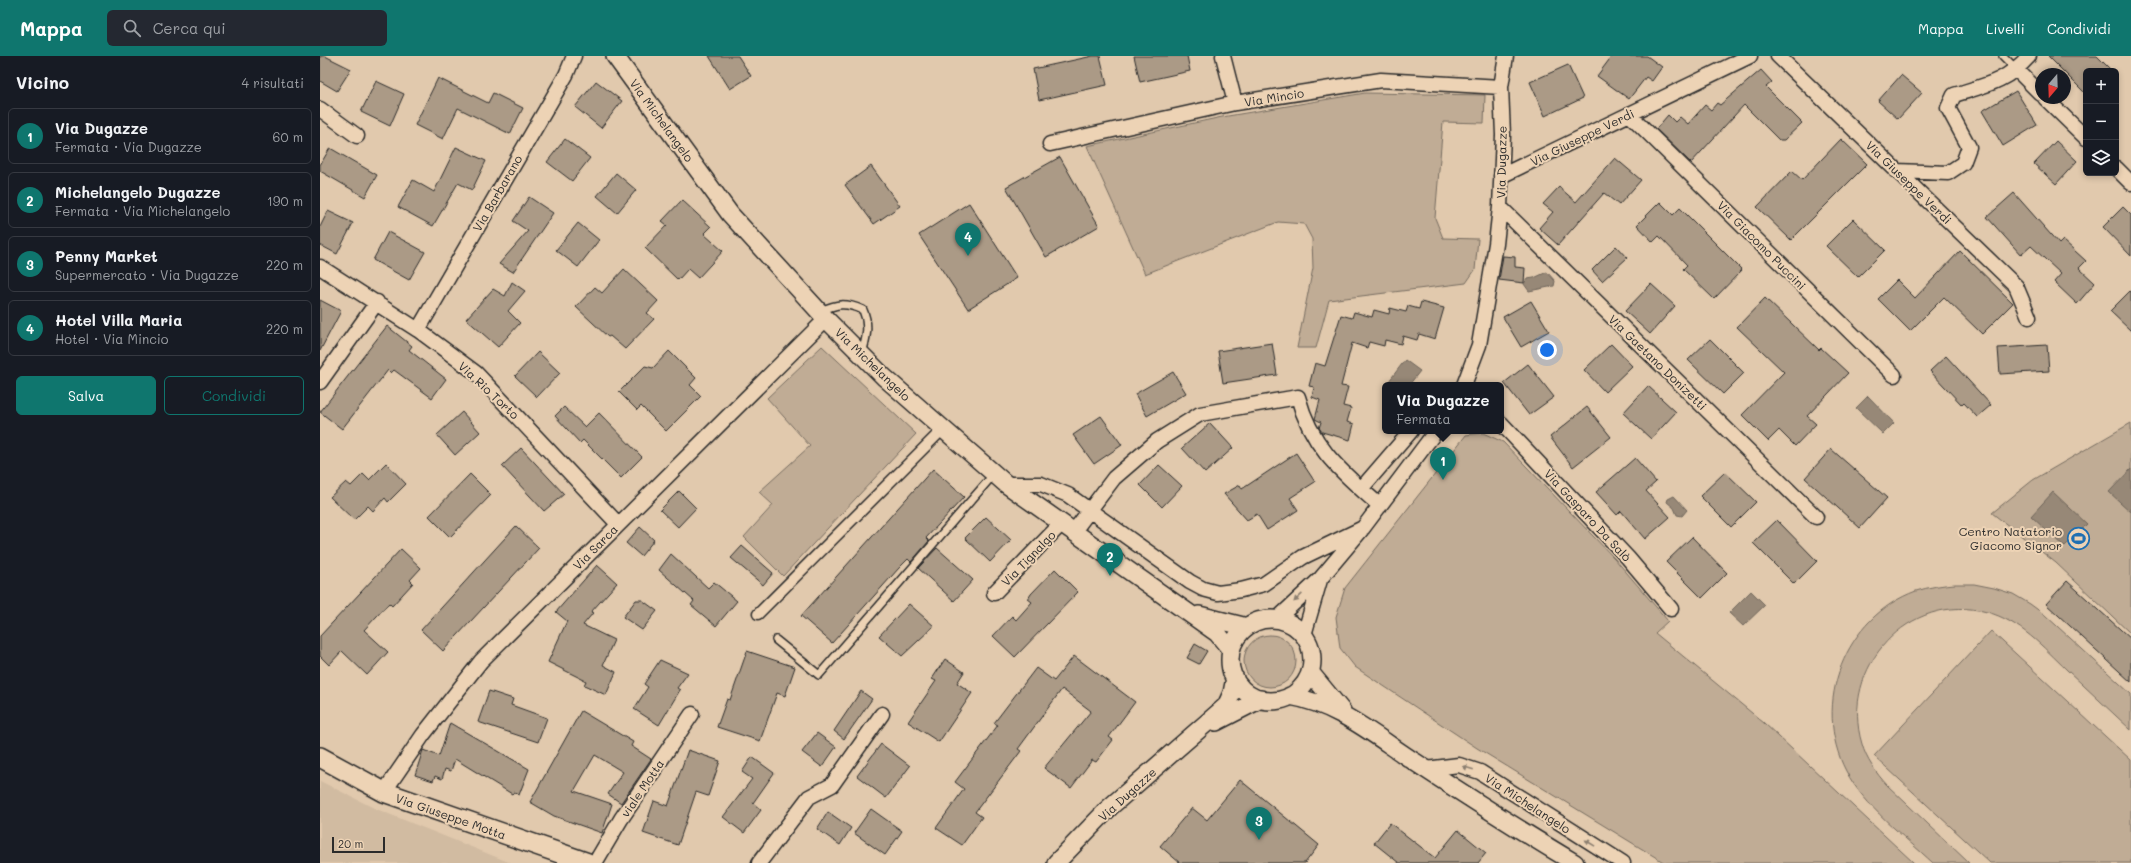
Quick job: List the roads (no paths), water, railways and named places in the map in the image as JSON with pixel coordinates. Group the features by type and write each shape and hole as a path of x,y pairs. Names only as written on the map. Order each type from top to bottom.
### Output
{"main road":[{"name":"Via Giuseppe Motta","path":"320,757 384,792 588,863"}],"street":[{"name":"Via Barbarano","path":"418,330 566,75 574,56"},
{"name":"Via Michelangelo","path":"615,56 730,214 822,315 862,354 943,429 1000,479 1217,633 1231,650"},
{"path":"1223,56 1235,103"},
{"name":"Via Dugazze","path":"1465,382 1479,345 1500,207 1503,135 1501,87 1506,56"},
{"name":"Via Giuseppe Verdi","path":"1501,176 1750,56"},
{"name":"Via Giuseppe Verdi","path":"1778,56 2016,286 2029,317"},
{"path":"1896,171 1948,173 1963,163 1969,147 1948,108 1954,95 1996,83 2017,70 2029,56"},
{"path":"2017,70 2035,88"},
{"name":"Via Mincio","path":"1050,144 1235,103 1381,80 1501,87"},
{"path":"2051,104 2083,135"},
{"path":"320,109 357,136"},
{"name":"Via Giacomo Puccini","path":"1629,114 1894,375"},
{"path":"2119,171 2131,183"},
{"name":"Via Gaetano Donizetti","path":"1500,207 1816,517"},
{"name":"Via Rio Torto","path":"320,267 377,302 476,373 618,524"},
{"path":"320,382 377,302"},
{"name":"Via Sarca","path":"384,792 423,735 481,661 618,524 822,315"},
{"name":"Via Tignalgo","path":"994,593 1068,527 1090,512 1114,478 1157,441 1200,414 1298,397 1302,412 1317,443 1337,467 1361,489"},
{"name":"Via Gasparo Da Salò","path":"1504,426 1622,552 1671,609"},
{"path":"758,614 943,429"},
{"path":"1380,506 1361,489 1408,434"},
{"path":"1277,619 1320,578 1363,528 1434,434"},
{"path":"1000,479 1041,484 1068,495 1190,582 1203,589 1218,593 1241,590 1264,584 1303,557 1363,528"},
{"path":"1304,635 1320,578"},
{"name":"Via Michelangelo","path":"1189,613 1247,627"},
{"path":"1277,619 1296,628 1304,635 1311,653 1310,672 1302,686 1290,696 1276,700 1261,700 1246,692 1235,678 1230,660 1231,650 1237,637 1247,627 1256,622 1277,619"},
{"name":"Via Michelangelo","path":"1310,672 1346,716"},
{"name":"Via Dugazze","path":"1056,863 1110,807 1202,729 1226,706 1232,692 1235,678"},
{"name":"Via Michelangelo","path":"1290,696 1308,700 1346,716 1426,770 1575,863"},
{"name":"Via Dugazze","path":"1202,729 1261,700"},
{"name":"viale Motta","path":"595,863 621,819 692,714"},
{"path":"758,863 809,798 832,785 882,714"},
{"name":"Via Michelangelo","path":"1426,770 1458,766 1480,772 1623,863"}],"lane":[{"path":"2003,56 2017,70"},
{"path":"822,315 835,305 850,304 863,310 867,320 867,334 862,354"},
{"path":"776,640 819,676 1000,479"}],"place":[{"name":"Hotel Villa Maria","path":"968,256"},
{"name":"Via Dugazze","path":"1443,480"},
{"name":"Centro Natatorio Giacomo Signor","path":"2078,538"},
{"name":"Michelangelo Dugazze","path":"1110,576"},
{"name":"Penny Market","path":"1259,840"}]}
